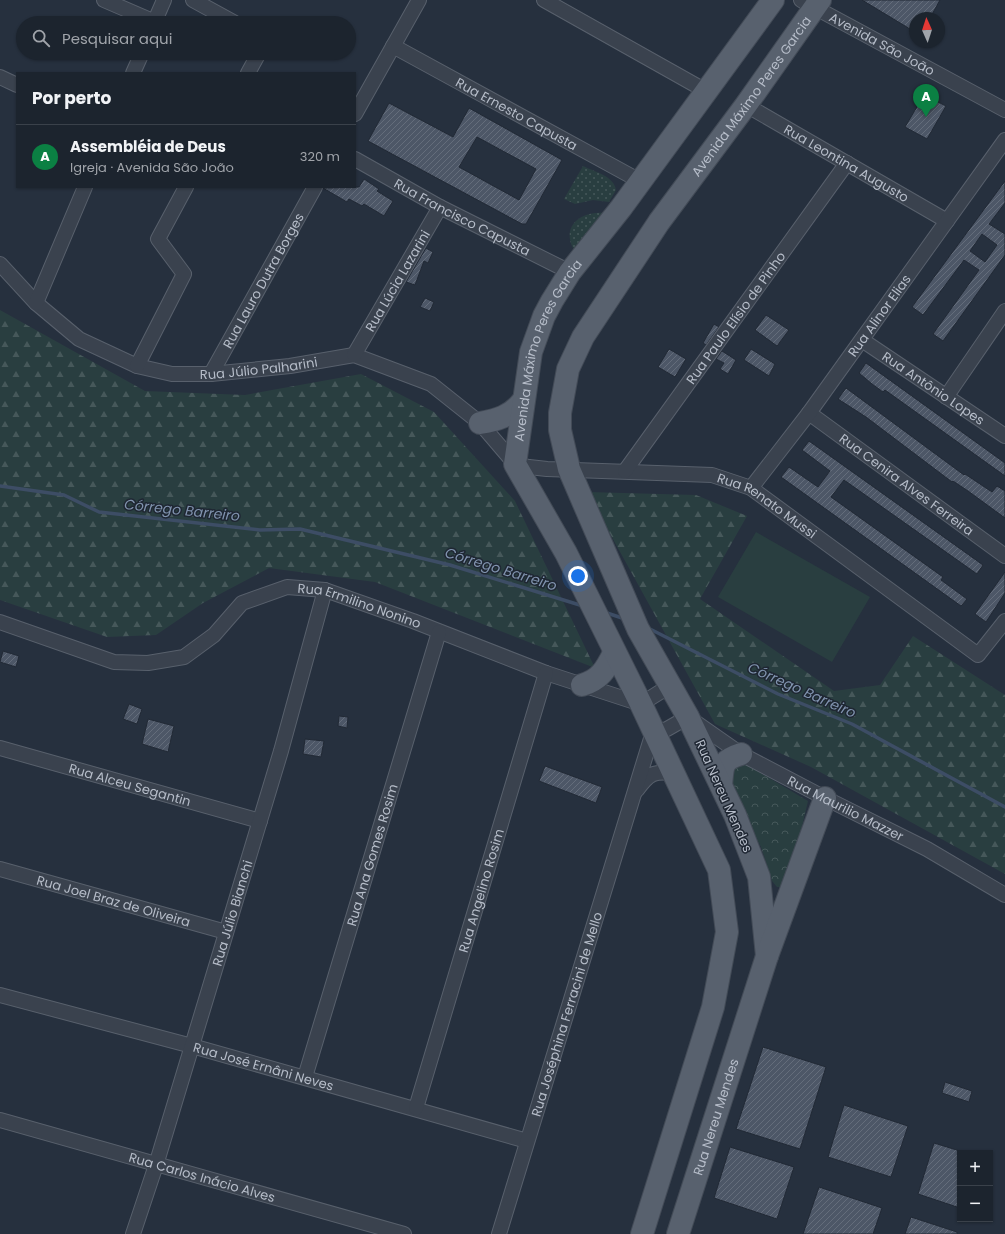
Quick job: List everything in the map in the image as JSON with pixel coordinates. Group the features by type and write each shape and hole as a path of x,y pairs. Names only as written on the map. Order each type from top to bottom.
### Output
{"main road":[{"name":"Avenida Máximo Peres Garcia","path":"515,464 522,402 531,352 536,334 552,301 570,272 640,181 773,0"},
{"name":"Avenida Máximo Peres Garcia","path":"569,469 560,430 560,413 564,384 574,355 583,337 659,222 746,105 811,3"},
{"path":"480,423 497,420 510,414 522,402"},
{"path":"515,464 566,553 596,618 641,704 719,870 727,932 713,1007 643,1230"},
{"name":"Rua Nereu Mendes","path":"569,469 638,629 688,717 736,814 759,877 767,956 678,1234"},
{"path":"582,686 591,683 604,672 614,653"},
{"path":"721,785 723,767 729,758 741,754"},
{"path":"767,956 825,798"},
{"path":"643,1230 651,1218 656,1215 668,1217 674,1225 674,1234"}],"street":[{"path":"104,0 141,16"},
{"path":"157,16 164,0"},
{"path":"193,0 222,16"},
{"path":"356,112 418,0"},
{"path":"544,0 706,92"},
{"name":"Avenida São João","path":"811,3 1005,110"},
{"name":"Rua Ernesto Capusta","path":"393,46 640,181"},
{"path":"133,72 139,60"},
{"path":"249,72 255,60"},
{"path":"0,77 16,85"},
{"name":"Rua Leontina Augusto","path":"746,105 947,220"},
{"name":"Rua Alinor Elias","path":"751,488 809,413 1005,140"},
{"name":"Rua Francisco Capusta","path":"356,160 440,207 570,272"},
{"name":"Rua Paulo Elísio de Pinho","path":"625,472 847,163"},
{"path":"36,303 85,188"},
{"path":"137,366 184,274 158,239 185,188"},
{"name":"Rua Lauro Dutra Borges","path":"210,374 314,188"},
{"name":"Rua Lúcia Lazarini","path":"354,355 440,207"},
{"name":"Rua Júlio Palharini","path":"0,264 36,303 80,339 137,366 172,374 210,374 290,366 354,355"},
{"path":"946,396 1005,310"},
{"name":"Rua Antônio Lopes","path":"862,340 1005,436"},
{"path":"354,355 431,384 480,423 515,464"},
{"name":"Rua Cenira Alves Ferreira","path":"809,413 1005,556"},
{"name":"Rua Renato Mussi","path":"515,464 529,468 712,475 751,488 978,655 1005,621"},
{"name":"Rua Ermilino Nonino","path":"0,622 114,662 148,663 184,657 214,635 242,603 287,587 325,590 414,621 439,632 582,686 641,704"},
{"name":"Rua Júlio Bianchi","path":"133,1234 156,1165 281,751 325,590"},
{"name":"Rua Ana Gomes Rosim","path":"305,1077 439,632"},
{"name":"Rua Angelino Rosim","path":"416,1108 546,673"},
{"path":"641,704 660,692 672,689"},
{"path":"653,732 667,729 688,717"},
{"name":"Rua Maurilio Mazzer","path":"688,717 741,754 927,849 1005,895"},
{"name":"Rua Joséphina Ferracini de Mello","path":"499,1234 653,732"},
{"name":"Rua Alceu Segantin","path":"0,748 260,821"},
{"name":"Rua Joséphina Ferracini de Mello","path":"633,795 644,780 656,771 674,773"},
{"name":"Rua Joel Braz de Oliveira","path":"0,869 226,932"},
{"name":"Rua José Ernâni Neves","path":"0,995 305,1077 527,1141"},
{"name":"Rua Carlos Inácio Alves","path":"0,1120 404,1234"}],"green space":[{"path":"583,166 612,181 616,190 609,202 593,200 575,204 564,199"},
{"path":"604,213 576,253 571,244 570,236 574,223 587,215"},
{"path":"0,310 145,391 245,395 361,374 434,412 515,501 595,668 375,582 269,568 203,603 156,635 107,637 0,600"},
{"path":"587,492 696,495 747,516 700,599 834,691 880,685 913,636 1005,695 1005,874 811,767 715,724"},
{"path":"756,532 870,597 832,662 718,597"},
{"path":"737,759 808,801 789,881 782,887 777,887 772,881 761,847 730,789 727,766"}],"building":[{"path":"862,0 940,0 933,12 909,12 909,28"},
{"path":"924,95 946,106 927,139 905,127"},
{"path":"389,103 453,137 469,108 562,160 526,224 522,224 368,141","holes":["477,137 536,169 519,200 459,167"]},
{"path":"364,179 379,189 377,191 393,201 384,216 364,204 362,206 349,199 347,202 323,188 359,187"},
{"path":"1005,181 1005,203 989,224 1005,234 1005,255 943,341 933,334 979,270 964,260 923,315 912,307","holes":["982,234 997,245 985,262 970,251"]},
{"path":"426,248 433,252 428,263 424,261 415,285 406,282"},
{"path":"425,298 434,302 430,311 420,307"},
{"path":"766,315 789,330 777,346 755,330"},
{"path":"714,324 719,327 706,345 703,343"},
{"path":"669,349 686,359 675,377 658,367"},
{"path":"751,349 775,364 769,376 744,360"},
{"path":"722,351 736,360 728,374 720,369 724,363 716,359"},
{"path":"866,363 1005,463 1005,476 885,390 883,392 872,384 859,373"},
{"path":"846,388 964,475 965,474 992,492 997,486 1005,491 1005,518 968,491 953,481 952,482 866,417 838,399"},
{"path":"809,441 983,565 977,574 844,480 831,497 943,577 941,580 967,599 961,606 781,477 789,467 818,487 830,471 802,450"},
{"path":"1005,572 1005,593 986,622 975,614"},
{"path":"3,651 19,656 16,667 0,662"},
{"path":"129,704 142,709 137,724 123,719"},
{"path":"339,716 348,717 347,728 338,726"},
{"path":"148,719 174,726 168,752 142,744"},
{"path":"305,739 324,741 321,757 303,754"},
{"path":"545,766 602,787 596,803 539,781"},
{"path":"763,1047 826,1067 800,1149 736,1129"},
{"path":"945,1082 972,1091 969,1102 942,1093"},
{"path":"844,1105 908,1126 891,1177 828,1157"},
{"path":"934,1143 957,1150 957,1207 918,1194"},
{"path":"730,1147 794,1167 777,1219 714,1198"},
{"path":"819,1187 882,1208 873,1234 803,1234"},
{"path":"911,1217 957,1232 957,1234 905,1234"}],"waterway":[{"name":"Córrego Barreiro","path":"0,486 64,495 99,512 260,530 300,529 450,565 583,606"},
{"name":"Córrego Barreiro","path":"604,612 625,619"},
{"name":"Córrego Barreiro","path":"648,628 778,694 852,724 1005,807"}],"place":[{"name":"Assembléia de Deus","path":"926,117"}]}
